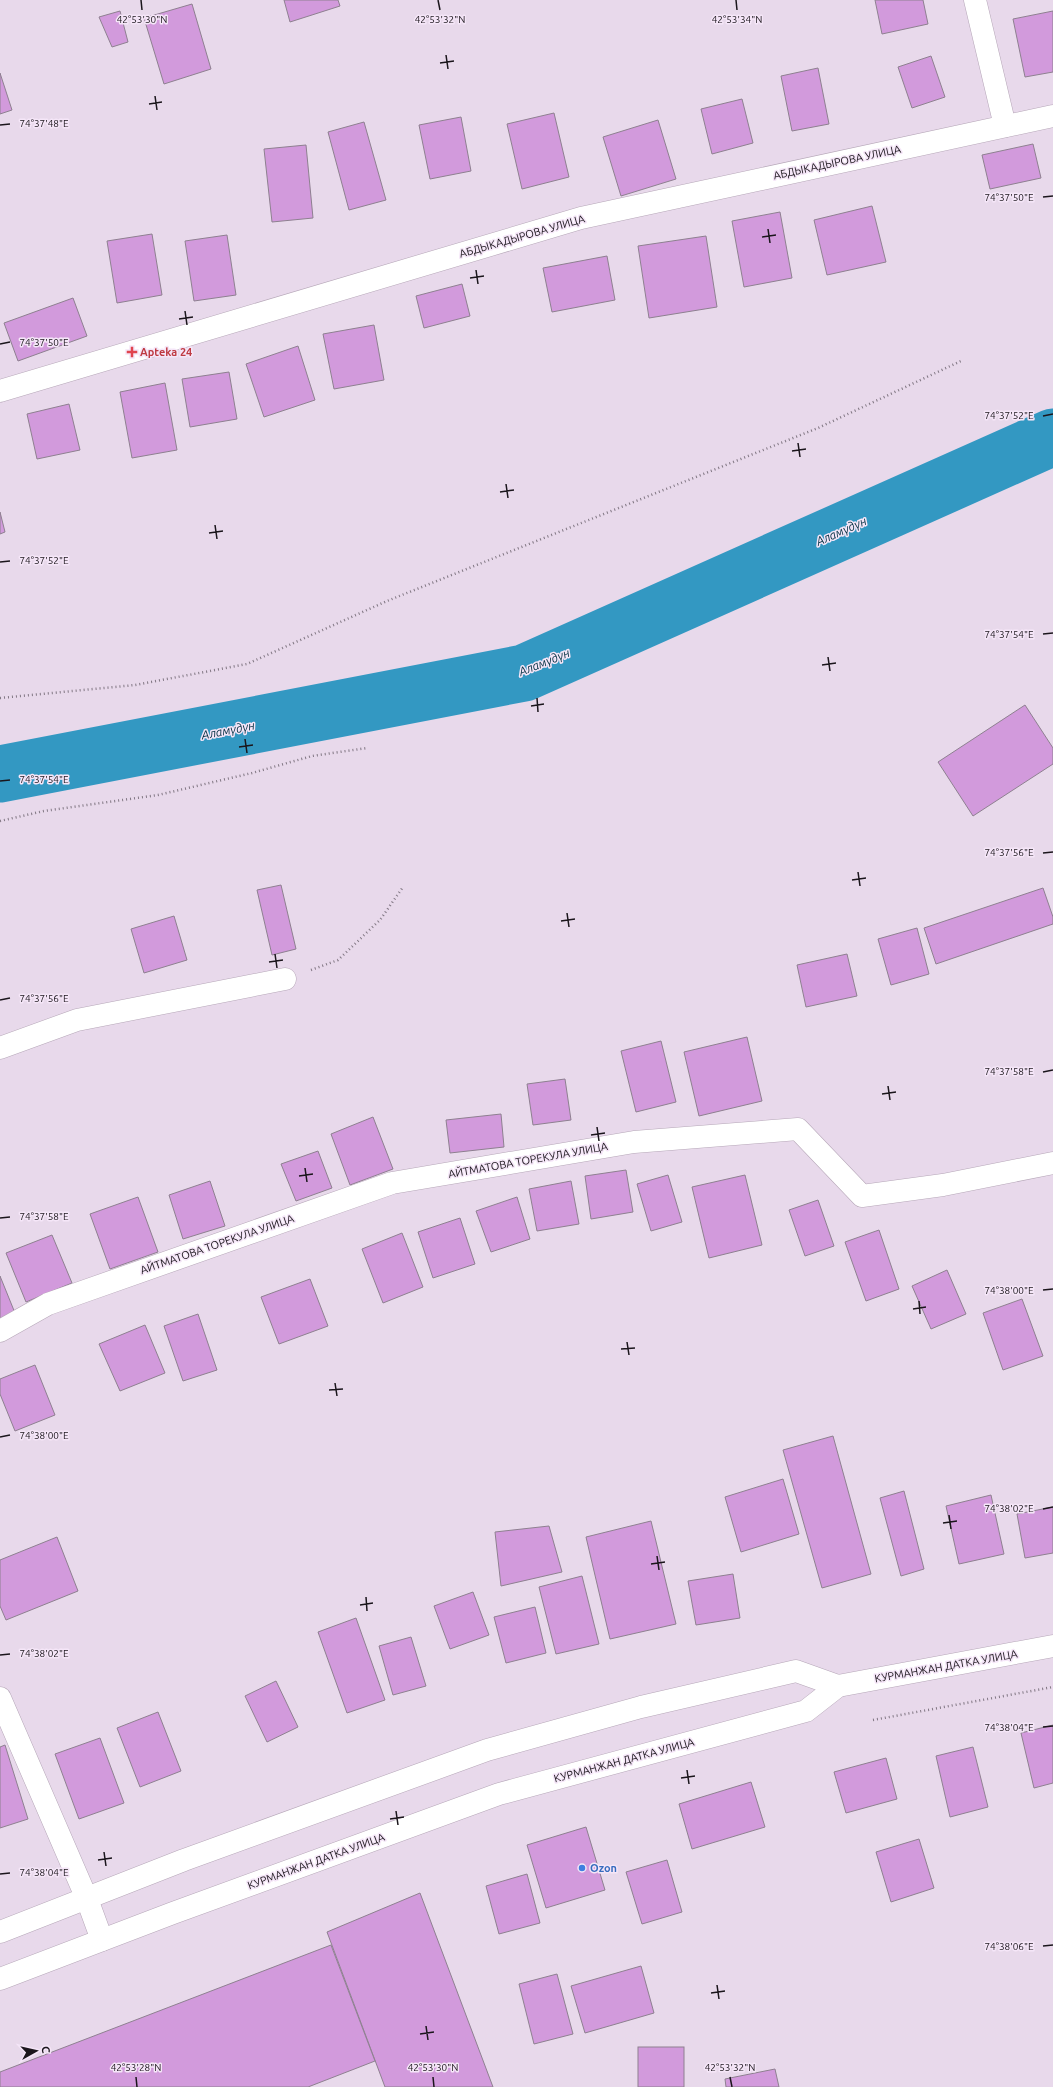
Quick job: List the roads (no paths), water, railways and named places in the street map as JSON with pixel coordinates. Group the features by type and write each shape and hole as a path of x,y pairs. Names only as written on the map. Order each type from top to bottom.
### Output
{"street":[{"path":"975,0 1005,126"},
{"name":"АБДЫКАДЫРОВА УЛИЦА","path":"0,391 581,218 1053,116"},
{"path":"0,1048 78,1020 285,979"},
{"name":"АЙТМАТОВА ТОРЕКУЛА УЛИЦА","path":"0,1331 48,1304 392,1183 634,1142 798,1129 862,1196 943,1185 1053,1163"},
{"name":"КУРМАНЖАН ДАТКА УЛИЦА","path":"0,1980 102,1940 499,1794 806,1711 838,1686 1053,1646"},
{"path":"0,1932 184,1860 487,1750 641,1707 796,1671 838,1686"},
{"path":"0,1698 87,1899 102,1940"}],"waterway":[{"name":"Аламүдүн","path":"0,774 524,673 1053,437"}],"place":[{"name":"Apteka 24","path":"132,352"},
{"name":"Ozon","path":"582,1868"}]}
